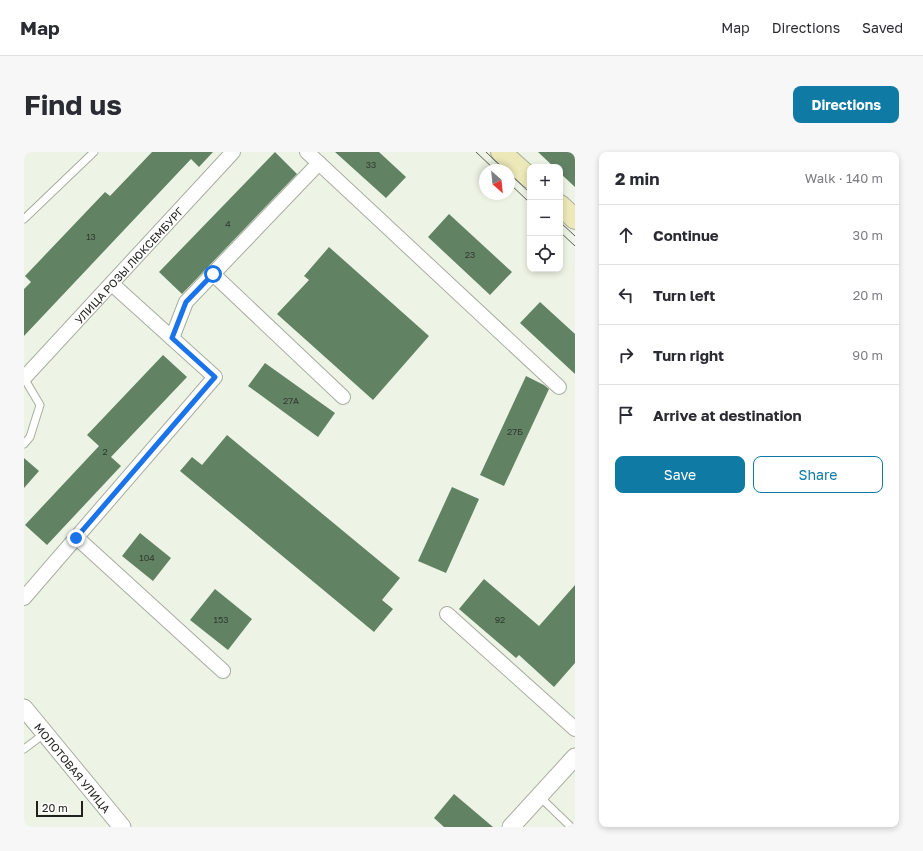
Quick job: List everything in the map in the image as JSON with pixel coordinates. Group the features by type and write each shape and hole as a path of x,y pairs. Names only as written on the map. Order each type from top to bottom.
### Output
{"main road":[{"path":"501,152 527,175"},
{"path":"563,208 575,219"}],"street":[{"name":"УЛИЦА РОЗЫ ЛЮКСЕМБУРГ","path":"24,378 232,152"},
{"path":"307,152 559,387"},
{"path":"172,338 186,302 319,163"},
{"path":"213,274 343,397"},
{"path":"24,598 215,377 112,284"},
{"path":"76,538 223,671"},
{"path":"447,614 575,729"},
{"name":"МОЛОТОВАЯ УЛИЦА","path":"24,708 122,827"},
{"path":"511,827 575,757"}],"lane":[{"path":"24,219 94,152"},
{"path":"24,378 40,405 30,437 24,444"},
{"path":"24,749 44,734"},
{"path":"538,796 571,827"}],"building":[{"path":"152,152 213,152 199,167 191,159 24,336 24,289 31,282 25,276 105,192 110,196"},
{"path":"275,152 297,174 182,294 159,272"},
{"path":"335,152 379,152 406,177 386,198"},
{"path":"538,152 575,152 575,187 563,176 563,164 551,164"},
{"path":"449,214 512,272 490,295 428,237"},
{"path":"329,247 429,336 373,400 277,314 309,280 304,276"},
{"path":"540,302 575,334 575,374 520,323"},
{"path":"163,355 187,377 111,457 121,466 47,545 25,525 99,446 87,435"},
{"path":"265,363 335,413 318,437 248,386"},
{"path":"526,376 549,389 504,486 480,475"},
{"path":"227,435 400,578 382,600 393,609 374,632 180,471 192,457 202,465"},
{"path":"24,458 39,471 24,488"},
{"path":"452,487 479,499 446,573 418,561"},
{"path":"140,533 171,558 153,581 122,556"},
{"path":"484,579 539,626 575,585 575,663 554,687 519,655 516,658 459,609"},
{"path":"215,589 252,619 228,650 190,620"},
{"path":"454,794 493,827 444,827 434,818"}],"tram line":[{"path":"476,152 489,164"},
{"path":"486,152 499,164"},
{"path":"515,179 527,190"},
{"path":"515,189 527,200"},
{"path":"563,225 575,236"},
{"path":"563,235 575,246"}],"route":[{"path":"76,538 215,377 172,338 186,302 213,274"}]}
